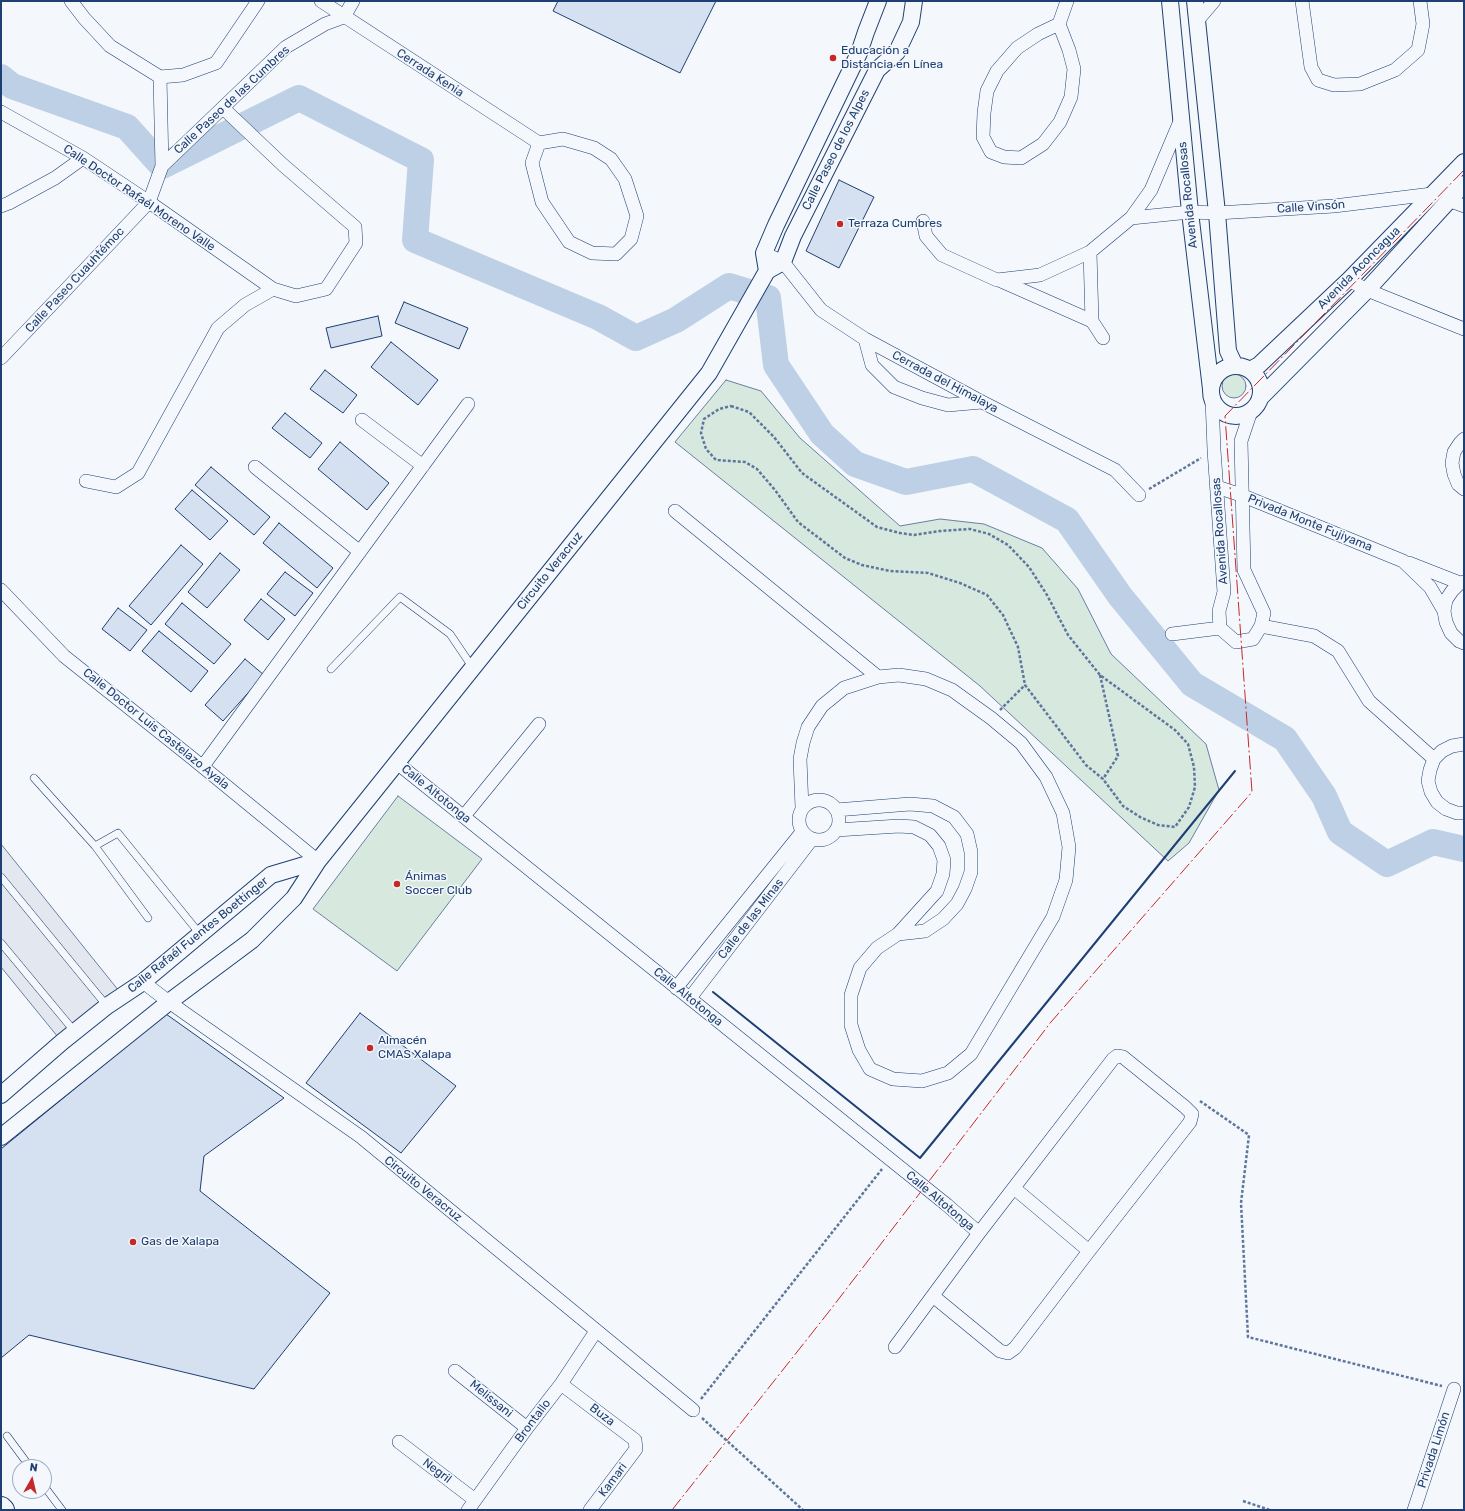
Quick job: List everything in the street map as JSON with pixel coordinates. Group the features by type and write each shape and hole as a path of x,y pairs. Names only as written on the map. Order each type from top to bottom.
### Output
{"street":[{"path":"87,1 73,4 110,46 160,77 183,75 216,63 258,1"},
{"name":"Cerrada Kenia","path":"321,1 539,144"},
{"path":"344,17 353,1"},
{"name":"Calle Paseo de los Alpes","path":"764,253 776,225 859,54 878,1"},
{"name":"Calle Paseo de los Alpes","path":"783,262 793,236 877,70 897,52 911,22 914,1"},
{"path":"1059,24 1038,34 1017,48 997,71 987,91 984,113 983,137 991,152 1004,157 1021,158 1043,144 1060,122 1071,97 1074,69 1069,50 1059,24 1067,1"},
{"name":"Avenida Rocallosas","path":"1170,1 1190,212 1211,394 1224,592 1219,611 1220,628"},
{"path":"1195,1 1217,213 1228,351 1243,368 1256,376 1260,383 1261,390 1255,405 1244,415 1228,415 1215,406 1211,394 1212,382 1216,375 1228,367 1243,368"},
{"path":"1197,21 1214,1"},
{"path":"1302,1 1311,67 1318,80 1334,85 1360,84 1395,70 1418,50 1423,24 1420,1"},
{"name":"Calle Paseo de las Cumbres","path":"149,202 162,166 286,47 325,24 344,17"},
{"path":"1176,73 1202,71"},
{"path":"160,77 162,166"},
{"name":"Calle Doctor Rafaél Moreno Valle","path":"1,112 83,158 149,202 273,289 296,296 326,289 356,243 355,227 283,165 223,108"},
{"path":"997,280 1040,275 1068,264 1090,252 1132,218 1151,190 1181,119"},
{"path":"563,139 594,148 611,159 625,179 637,216 631,239 616,254 592,253 569,242 542,202 532,163 539,144 563,139"},
{"path":"1,206 55,178 83,158"},
{"name":"Avenida Aconcagua","path":"1243,368 1259,365 1349,280 1464,162"},
{"name":"Avenida Aconcagua","path":"1255,405 1367,290 1464,184"},
{"name":"Calle Vinsón","path":"1132,218 1190,212 1217,213 1334,206 1432,194"},
{"path":"1448,200 1464,206"},
{"name":"Calle Paseo Cuauhtémoc","path":"1,358 149,202"},
{"path":"923,221 926,236 942,255 1092,321"},
{"path":"1090,252 1092,321 1103,338"},
{"path":"764,253 764,276"},
{"name":"Cerrada del Himalaya","path":"764,253 783,262 822,310 865,339 982,402 1115,470 1139,495"},
{"path":"764,276 783,262"},
{"name":"Circuito Veracruz","path":"318,861 709,372 764,276"},
{"path":"1349,280 1367,290 1464,329"},
{"path":"86,481 116,487 138,473 218,328 245,304 273,289"},
{"path":"865,339 872,365 894,387 922,398 948,405 982,402"},
{"path":"203,766 468,404"},
{"name":"Avenida Rocallosas","path":"1255,405 1241,441 1241,495 1244,570 1264,613 1261,626"},
{"path":"362,420 423,466"},
{"path":"1464,439 1454,452 1452,463 1458,484 1464,489"},
{"path":"254,467 360,552"},
{"name":"Privada Monte Fujiyama","path":"1216,487 1241,495 1403,561 1462,583"},
{"path":"675,511 878,677"},
{"name":"Privada Monte Fujiyama","path":"1403,561 1430,587 1444,611 1446,622 1451,632 1459,641 1464,643"},
{"name":"Privada Monte Fujiyama","path":"1444,611 1446,600 1452,591 1462,583"},
{"name":"Calle Doctor Luis Castelazo Ayala","path":"1,590 64,656 203,766 318,861"},
{"path":"1172,634 1220,628 1236,642 1253,639 1261,626 1314,636 1338,651 1369,701 1434,759"},
{"path":"802,808 808,803 816,800 828,802 836,810 839,816 839,823 836,830 826,839 819,840 807,836 799,826 798,820 802,808 800,759 803,743 808,727 822,706 844,688 878,677 899,675 926,679 952,690 991,718 1021,743 1046,777 1063,813 1069,846 1066,880 1053,917 971,1054 948,1073 922,1081 893,1079 870,1068 858,1050 851,1025 852,995 860,968 877,948 898,934 937,891 943,874 944,860 939,846 930,834 914,827 899,826 836,830"},
{"path":"464,816 539,724"},
{"path":"1464,744 1452,746 1442,751 1434,759 1428,781 1431,792 1437,802 1446,809 1457,813 1464,813"},
{"name":"Calle Altotonga","path":"397,763 890,1159 979,1233"},
{"path":"801,780 816,800"},
{"path":"836,810 910,804 932,806 954,817 967,834 971,852 971,872 965,889 957,904 943,919 925,931 898,934"},
{"name":"Calle de las Minas","path":"676,988 750,896 807,836"},
{"name":"Calle de las Minas","path":"690,998 761,906 807,836"},
{"path":"1,1138 169,1002 252,940 294,898 318,861"},
{"name":"Calle Rafaél Fuentes Boettinger","path":"1,1095 107,1006 143,982 271,875 318,861"},
{"path":"750,896 761,906"},
{"path":"709,947 722,957"},
{"name":"Circuito Veracruz","path":"143,982 169,1002 361,1137 693,1410"},
{"path":"895,1347 979,1233 1112,1059 1117,1056 1123,1057 1192,1114 1190,1122 1015,1348 1008,1353 1000,1351 933,1296"},
{"path":"1014,1188 1089,1251"},
{"name":"Brontallo","path":"471,1505 527,1428 562,1384 596,1330"},
{"name":"Melissani","path":"455,1370 527,1428"},
{"name":"Buza","path":"562,1384 635,1440 636,1449"},
{"name":"Privada Limón","path":"1414,1510 1454,1389"},
{"name":"Negril","path":"399,1442 471,1505"},
{"name":"Kamari","path":"590,1510 636,1449"}],"lane":[{"path":"331,669 400,597 450,634 473,668"},
{"path":"34,778 95,846 148,918"},
{"path":"95,846 118,833 200,934"},
{"path":"1,877 107,1006"},
{"path":"1,943 75,1032"},
{"path":"7,1436 24,1459"},
{"path":"52,1497 62,1510"}],"path":[{"path":"731,406 749,412 774,438 802,473 877,527 914,535 940,531 970,529 989,534 1008,545 1029,567 1047,595 1068,635 1100,675 1175,730 1188,744 1194,767 1195,787 1189,807 1175,827 1158,825 1140,817 1123,806 1103,779 1086,765 1025,685 1018,647 1003,615 987,595 960,583 928,573 890,571 862,565 845,558 798,522 776,490 757,470 745,462 716,460 706,449 701,433 704,419 719,409 731,406"},
{"path":"1139,495 1214,450"},
{"path":"1100,675 1118,756 1103,779"},
{"path":"991,718 1025,685"},
{"path":"1197,1099 1249,1135 1241,1203 1248,1337 1454,1389"},
{"path":"803,1510 693,1410 890,1159"},
{"path":"1243,1501 1270,1510"}],"shaded area":[{"path":"1234,374 1243,377 1246,386 1243,395 1234,398 1225,395 1222,386 1225,377"},
{"path":"726,380 761,391 800,438 900,526 940,519 984,524 1042,548 1078,589 1111,654 1206,744 1219,790 1189,843 1168,861 980,686 675,442"},
{"name":"Ánimas Soccer Club","path":"398,796 482,859 397,971 313,909"},
{"path":"1,844 123,996 62,1042 1,967"}],"building":[{"path":"558,1 716,1 680,73 553,11"},
{"name":"Terraza Cumbres","path":"839,180 874,197 839,268 806,251"},
{"path":"404,302 468,328 459,349 395,323"},
{"path":"378,316 382,336 331,348 326,328"},
{"path":"391,342 438,380 418,405 371,367"},
{"path":"325,370 357,395 343,413 310,389"},
{"path":"285,413 322,443 310,458 272,428"},
{"path":"340,442 389,483 367,510 318,469"},
{"path":"211,467 270,517 254,535 195,485"},
{"path":"192,490 228,521 210,540 175,509"},
{"path":"279,523 333,568 317,588 263,543"},
{"path":"181,545 203,564 151,625 129,606"},
{"path":"220,553 240,570 207,608 188,592"},
{"path":"285,572 313,593 295,616 267,594"},
{"path":"261,599 285,619 268,640 244,620"},
{"path":"182,603 231,644 214,664 165,624"},
{"path":"118,608 147,630 130,651 102,629"},
{"path":"159,631 208,671 191,692 142,651"},
{"path":"245,659 264,675 223,721 205,705"},
{"name":"Almacén CMAS Xalapa","path":"360,1013 456,1086 401,1153 306,1083"},
{"name":"Gas de Xalapa","path":"166,1014 284,1098 204,1156 200,1191 330,1293 254,1389 29,1335 1,1358 1,1149"}],"waterway":[{"path":"1,77 12,86 127,127 162,166 299,98 421,160 415,240 598,317 636,338 676,320 729,286 768,298 776,365 822,434 855,464 906,482 973,469 1067,520 1120,596 1192,684 1285,739 1324,796 1340,832 1387,864 1433,842 1464,849"}],"wall":[{"path":"713,992 920,1158 1235,771"}],"power":[{"path":"672,1510 831,1309 1051,1022 1252,792 1225,416 1464,170"}],"place":[{"name":"Educación a Distancia en Línea","path":"833,58"},
{"name":"Terraza Cumbres","path":"840,224"},
{"name":"Ánimas Soccer Club","path":"397,884"},
{"name":"Almacén CMAS Xalapa","path":"370,1048"},
{"name":"Gas de Xalapa","path":"133,1242"}]}
